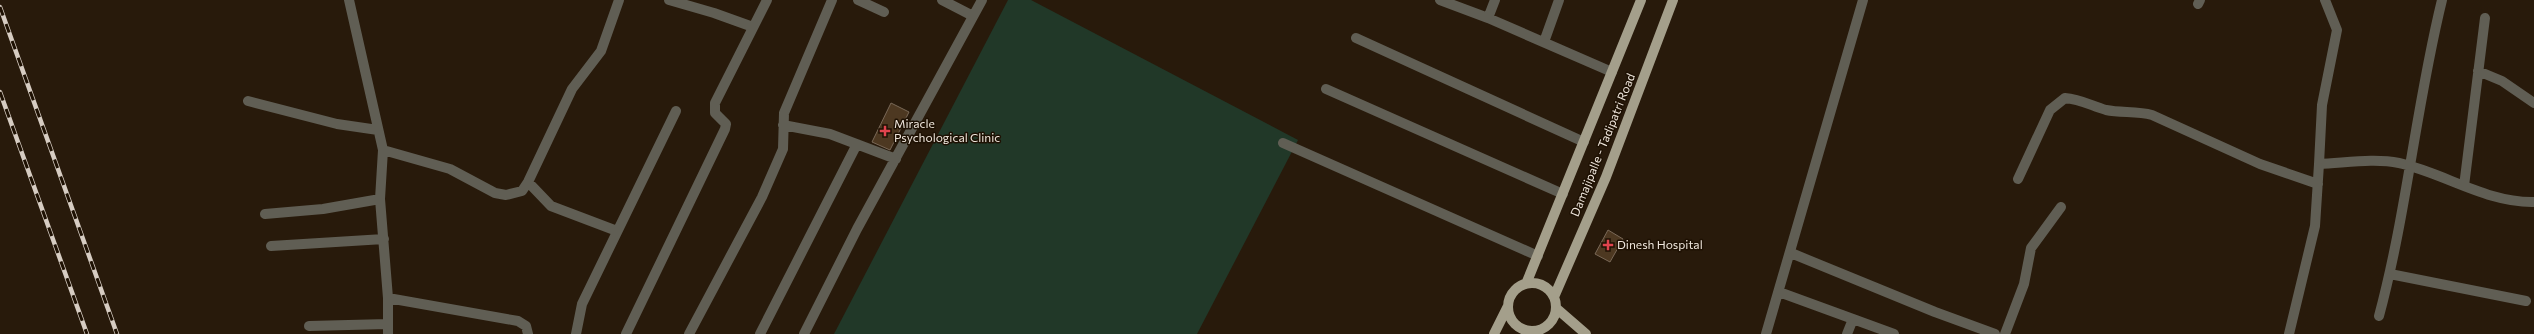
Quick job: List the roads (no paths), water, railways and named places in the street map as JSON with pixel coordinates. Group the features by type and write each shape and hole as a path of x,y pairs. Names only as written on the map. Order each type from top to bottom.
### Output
{"main road":[{"name":"Damajipalle - Tadipatri Road","path":"1494,334 1514,292 1526,284 1641,0"},
{"name":"Damajipalle - Tadipatri Road","path":"1554,297 1606,177 1673,0"},
{"path":"1508,306 1511,319 1521,328 1527,332 1544,332 1552,321 1556,308 1554,297 1540,284 1526,284"},
{"path":"1556,308 1586,334"}],"street":[{"path":"310,326 388,329 388,298 380,199 383,150 349,0"},
{"path":"383,150 450,169 495,193 506,195 522,191 528,182 572,89 601,51 619,0"},
{"path":"669,0 714,12 753,27"},
{"path":"626,334 725,129 726,124 713,108 767,0"},
{"path":"689,334 765,190 783,149 784,113 832,0"},
{"path":"858,0 884,12"},
{"path":"942,0 974,16"},
{"path":"804,334 982,0"},
{"path":"1440,0 1488,18 1612,72"},
{"path":"1488,18 1494,0"},
{"path":"1544,42 1559,0"},
{"path":"1766,334 1791,253 1863,0"},
{"path":"2289,334 2314,233 2320,164 2324,84 2336,42 2337,30 2325,0"},
{"path":"2379,316 2390,274 2410,167 2422,85 2442,0"},
{"path":"2464,186 2485,18"},
{"path":"1356,38 1584,142"},
{"path":"2478,71 2502,80 2534,103"},
{"path":"1326,89 1563,194"},
{"path":"2018,179 2050,110 2065,98 2076,99 2107,110 2152,115 2260,164 2318,184"},
{"path":"248,101 337,124 378,130"},
{"path":"576,334 582,304 676,111"},
{"path":"783,125 830,134 896,159"},
{"path":"1283,143 1538,256"},
{"path":"760,334 857,144"},
{"path":"2320,164 2391,162 2519,202 2534,202"},
{"path":"528,182 551,206 617,231"},
{"path":"265,214 323,209 380,199"},
{"path":"2005,334 2024,284 2031,248 2061,207"},
{"path":"271,246 384,239"},
{"path":"1791,253 1935,312 1995,334"},
{"path":"2390,274 2526,301"},
{"path":"1779,292 1894,334"},
{"path":"388,298 518,321 526,326 528,334"},
{"path":"1847,334 1853,319"}],"railway":[{"path":"0,7 117,334"},
{"path":"0,92 87,334"}],"place":[{"name":"Miracle Psychological Clinic","path":"885,131"},
{"name":"Dinesh Hospital","path":"1608,245"}]}
